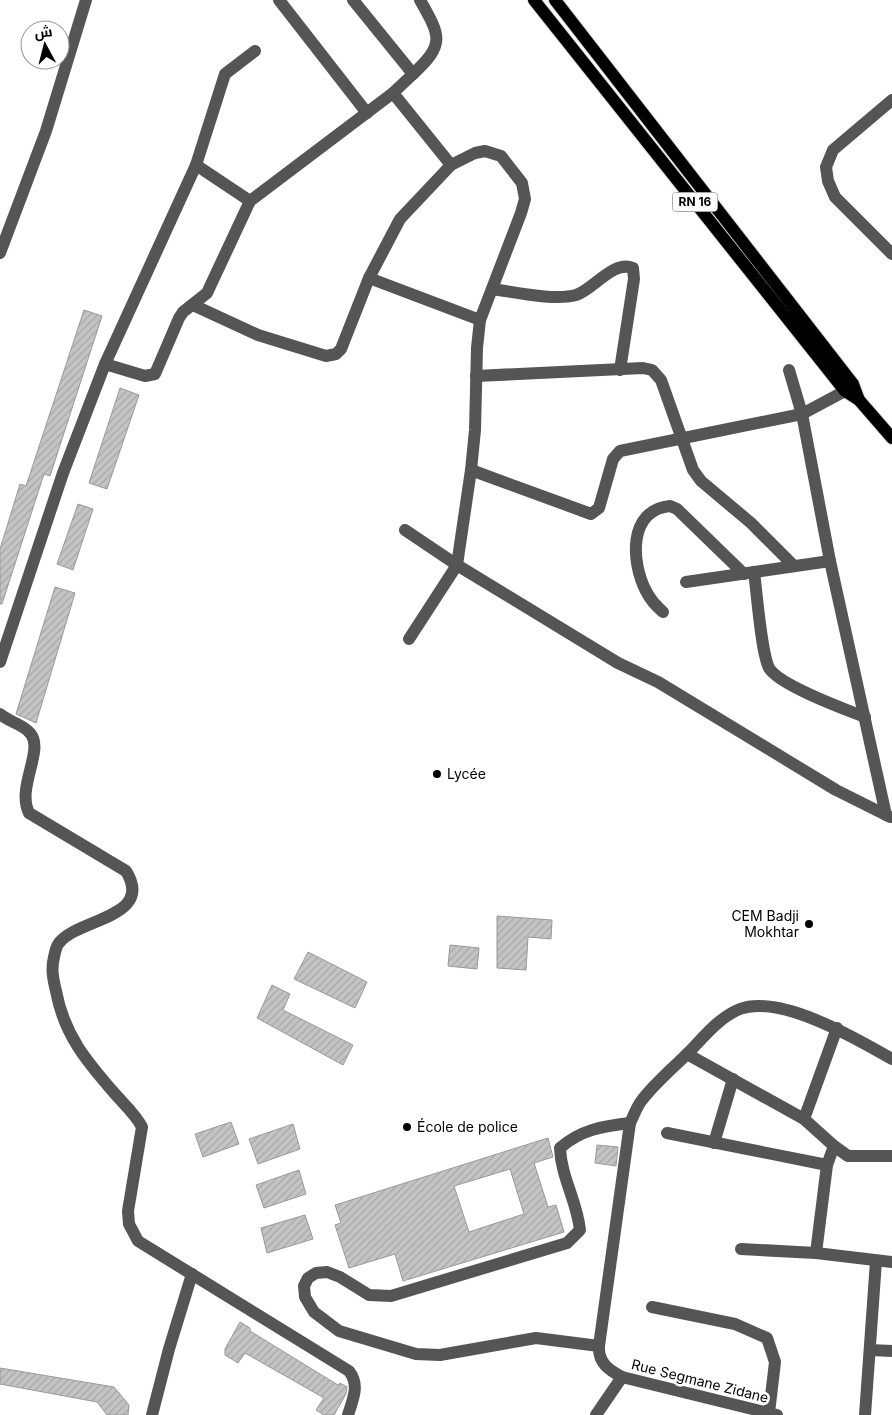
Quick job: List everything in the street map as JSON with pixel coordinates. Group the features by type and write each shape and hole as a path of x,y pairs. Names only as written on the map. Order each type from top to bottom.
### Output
{"main road":[{"name":"RN 16","path":"534,0 849,387"},
{"name":"RN 16","path":"555,0 858,400 892,438"}],"street":[{"path":"0,253 46,131 86,0"},
{"path":"279,0 367,113"},
{"path":"353,0 413,74"},
{"path":"105,364 145,376 155,374 179,318 183,312 207,293 250,201 393,93 432,56 436,46 436,32 420,0"},
{"path":"0,662 63,473 105,364 196,165 226,74 255,51"},
{"path":"393,93 451,165"},
{"path":"890,106 833,150 826,166 828,181 835,197 892,254"},
{"path":"193,305 258,335 326,356 332,356 341,349 369,278 400,219 451,165 475,153 493,152 501,156 522,183 525,191 522,213 480,320 472,470 457,565 409,639"},
{"path":"196,165 250,201"},
{"path":"492,289 553,296 571,295 577,294 620,267 633,268 634,279 620,370"},
{"path":"369,278 480,320"},
{"path":"476,376 643,368 658,374 693,470 701,481 751,523 794,566"},
{"path":"789,370 802,414 830,561 889,816"},
{"path":"472,470 591,514 599,508 615,454 620,451 802,414 849,387"},
{"path":"663,612 645,590 635,542 637,530 652,511 670,506 677,509 749,573 766,660 774,674 817,697 865,717"},
{"path":"405,530 457,565 618,663 658,682 836,790 889,816"},
{"path":"686,582 830,561"},
{"path":"0,714 30,732 33,738 33,761 24,794 25,804 29,813 126,871 132,881 133,894 129,902 119,912 70,934 58,943 52,969 60,1015 67,1030 90,1065 142,1128 128,1211 129,1224 138,1241 349,1372 354,1379 355,1387 348,1415"},
{"path":"630,1123 600,1127 572,1137 560,1148 560,1164 578,1214 580,1230 567,1243 391,1296 369,1295 340,1277 327,1272 316,1273 308,1278 304,1286 305,1297 314,1312 339,1331 416,1354 440,1356 536,1338 599,1349 630,1123 642,1100 723,1018 741,1009 767,1007 796,1013 837,1028 892,1059"},
{"path":"804,1119 837,1028"},
{"path":"687,1054 804,1119 848,1156 862,1158 892,1156"},
{"path":"714,1143 733,1079"},
{"path":"667,1133 827,1165"},
{"path":"816,1253 827,1165 834,1146"},
{"path":"741,1249 816,1253 892,1262"},
{"path":"865,1415 876,1261"},
{"path":"152,1415 169,1349 192,1274"},
{"path":"652,1307 735,1324 767,1338 775,1362 773,1414"},
{"name":"Rue Segmane Zidane","path":"599,1349 603,1363 610,1371 622,1377 754,1412 773,1414"},
{"path":"870,1350 892,1352"},
{"path":"596,1415 622,1377"}],"building":[{"path":"84,310 102,316 50,476 44,474 2,604 0,604 0,549 20,484 26,486"},
{"path":"120,388 139,395 107,489 89,483"},
{"path":"78,504 93,509 73,570 57,564"},
{"path":"55,587 75,593 36,723 16,714"},
{"path":"497,916 552,920 551,939 528,937 526,970 497,968"},
{"path":"450,945 479,948 477,969 448,966"},
{"path":"308,952 367,982 355,1008 294,979"},
{"path":"272,985 290,994 283,1010 353,1045 343,1065 257,1018"},
{"path":"231,1122 239,1144 203,1157 195,1134"},
{"path":"293,1124 300,1149 258,1164 249,1139"},
{"path":"548,1138 553,1157 534,1163 548,1207 556,1205 564,1232 403,1281 395,1254 349,1268 335,1225 341,1223 335,1205","holes":["510,1169 524,1214 469,1232 454,1186"]},
{"path":"597,1145 618,1147 616,1166 595,1163"},
{"path":"299,1170 306,1194 264,1208 256,1185"},
{"path":"305,1215 313,1239 267,1253 261,1228"},
{"path":"240,1322 250,1328 250,1331 338,1385 340,1383 347,1387 346,1394 334,1415 324,1415 316,1410 324,1398 245,1353 238,1363 225,1355 225,1349"},
{"path":"0,1368 114,1387 129,1405 128,1415 107,1415 97,1402 0,1384"}],"place":[{"name":"Lycée","path":"437,774"},
{"name":"CEM Badji Mokhtar","path":"809,924"},
{"name":"École de police","path":"407,1127"}]}
